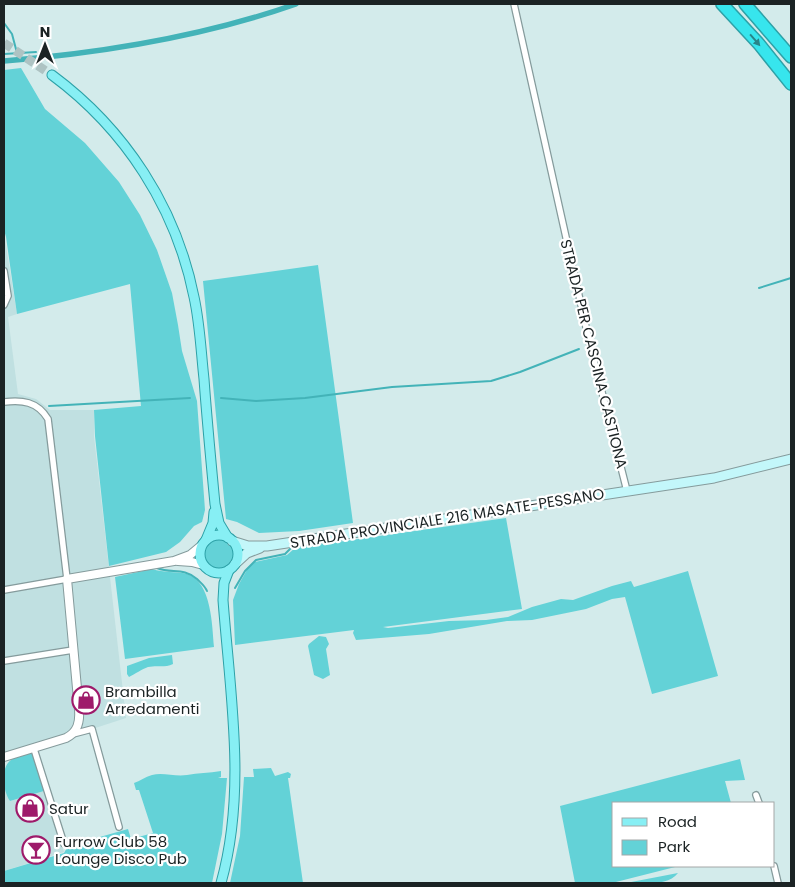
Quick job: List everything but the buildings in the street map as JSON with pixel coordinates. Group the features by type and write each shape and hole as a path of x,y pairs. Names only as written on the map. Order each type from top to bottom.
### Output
{"highway":[{"path":"722,4 759,44 791,84"},
{"path":"745,4 791,57"}],"main road":[{"path":"52,75 90,107 128,149 155,191 176,236 188,269 198,318 215,504 219,523 237,551 224,583 223,600 236,779 231,835 220,883"},
{"name":"STRADA PROVINCIALE 216 MASATE-PESSANO","path":"267,546 627,491 729,474 791,459"},
{"path":"215,504 213,524 200,555 218,584 223,600"},
{"path":"204,542 215,536 249,546 267,546"},
{"path":"206,567 220,573 232,567 247,553 267,546"}],"street":[{"name":"STRADA PER CASCINA CASTIONA","path":"514,4 590,345 627,491"},
{"path":"4,271 8,296 4,305"},
{"path":"4,402 22,401 37,406 46,415 49,424 67,579 80,717 73,734"},
{"path":"174,561 190,555 204,542"},
{"path":"4,590 174,561 190,561 206,567"},
{"path":"4,661 74,650"},
{"path":"4,761 7,756 34,749 92,729 119,827"},
{"path":"34,749 64,844"},
{"path":"756,795 759,802"},
{"path":"774,867 778,883"}],"shaded area":[{"path":"4,233 17,314 8,317 18,394 36,399 50,410 94,410 94,436 126,718 4,756"},
{"path":"4,783 10,801 44,791 64,852 4,871"}],"green space":[{"path":"21,68 45,109 85,143 119,182 140,215 157,250 172,293 182,351 197,401 205,510 202,522 194,526 180,542 166,552 109,566 94,410 141,406 130,284 17,314 4,230 4,70"},
{"path":"318,265 353,523 299,531 259,533 237,522 226,519 203,281"},
{"path":"506,518 522,609 383,627 508,617 532,607 561,599 573,600 631,581 634,587 688,571 718,676 652,694 625,597 612,599 586,609 532,620 507,621 429,634 356,640 353,633 354,630 235,645 233,600 248,568 255,562 287,555 295,548"},
{"path":"219,538 225,539 230,543 234,548 234,560 230,565 225,569 219,570 213,569 208,565 204,560 203,554 204,548 208,543 213,539"},
{"path":"152,569 187,574 201,586 209,606 214,647 125,659 115,577"},
{"path":"319,636 326,637 329,644 326,649 330,675 323,679 314,675 308,646"},
{"path":"172,655 173,664 148,667 129,677 127,674 127,666 149,658"},
{"path":"30,753 34,755 44,791 10,801 4,786 5,768 13,759"},
{"path":"740,759 745,780 725,781 731,802 612,802 612,867 675,867 612,883 575,883 560,806"},
{"path":"271,768 275,776 288,772 291,774 290,778 288,778 303,883 230,883 240,836 244,777 254,777 253,769"},
{"path":"221,771 221,777 218,778 227,778 222,834 212,883 4,883 4,871 64,853 68,846 128,829 131,839 153,833 139,790 136,790 134,783 156,774 183,775"},
{"path":"678,873 661,882 647,884 626,883"}],"waterway":[{"path":"4,61 41,58 152,42 225,26 296,4"},
{"path":"4,23 12,34 17,53"},
{"path":"4,54 36,52"},
{"path":"759,288 791,278"},
{"path":"221,398 256,401 305,398 392,387 491,381 579,349"},
{"path":"49,406 190,398"},
{"path":"235,588 245,571 256,560 285,554 292,547 341,540"},
{"path":"157,568 192,575 207,591"}],"tunnel":[{"path":"4,43 52,75"}],"place":[{"name":"Brambilla Arredamenti","path":"86,700"},
{"name":"Satur","path":"30,808"},
{"name":"Furrow Club 58 Lounge Disco Pub","path":"36,850"}]}
